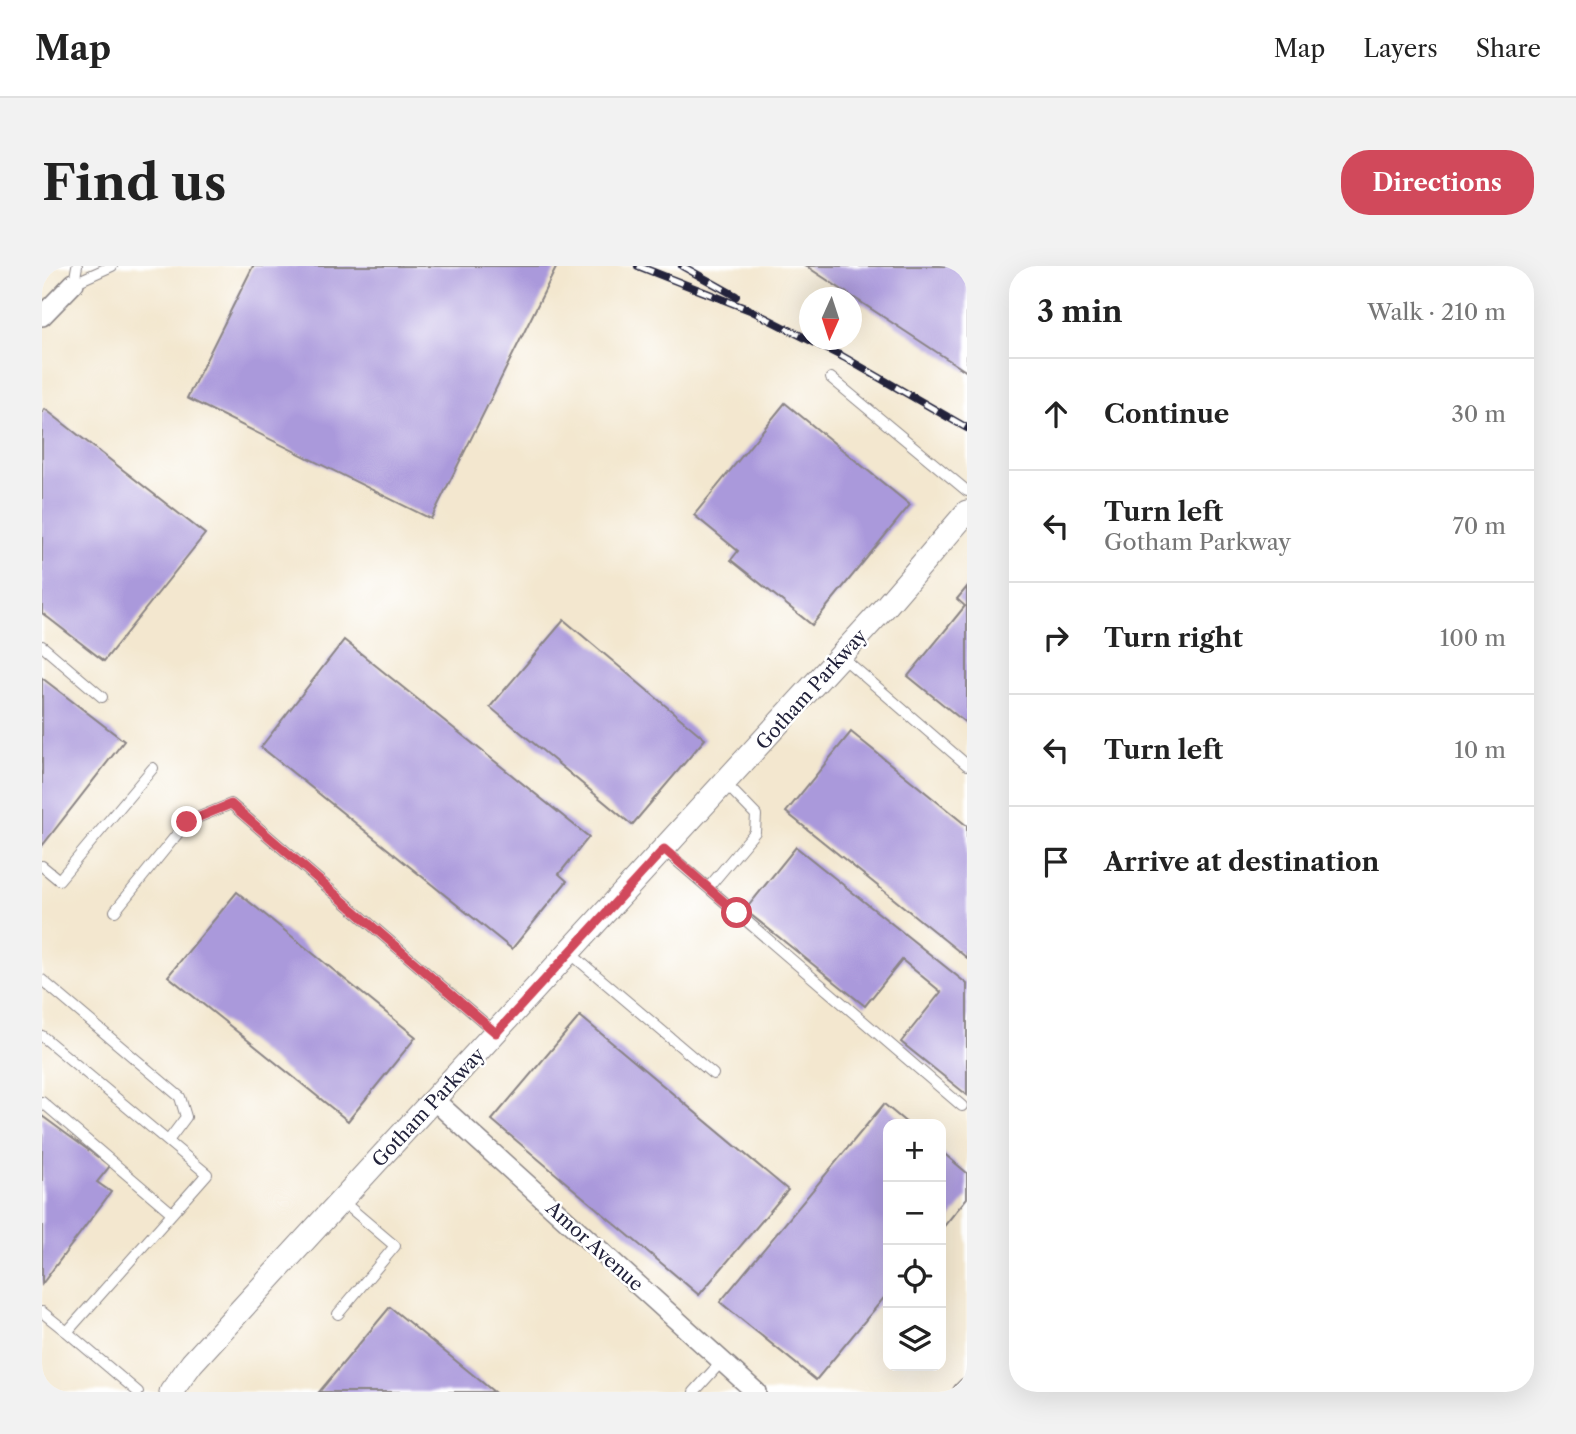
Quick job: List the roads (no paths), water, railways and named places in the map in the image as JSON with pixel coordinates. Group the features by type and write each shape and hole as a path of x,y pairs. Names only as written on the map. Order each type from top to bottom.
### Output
{"street":[{"path":"42,316 76,274"},
{"name":"Gotham Parkway","path":"171,1392 192,1363 841,656 967,512"},
{"name":"Amor Avenue","path":"434,1100 756,1392"},
{"path":"963,1392 967,1388"}],"lane":[{"path":"76,274 112,266"},
{"path":"831,378 967,491"},
{"path":"42,646 102,697"},
{"path":"841,656 967,765"},
{"path":"42,866 59,880 153,768"},
{"path":"708,888 755,832 757,822 755,815 725,783"},
{"path":"115,911 187,822 231,804 496,1033"},
{"path":"664,849 962,1106"},
{"path":"569,953 713,1074"},
{"path":"42,980 180,1097 186,1117 168,1141"},
{"path":"42,1036 208,1174 67,1332"},
{"path":"42,1102 172,1213"},
{"path":"338,1314 395,1246 341,1201"},
{"path":"42,1312 138,1392"},
{"path":"694,1392 722,1361"}],"railway":[{"path":"638,266 750,310 849,360"},
{"path":"682,266 736,296"},
{"path":"840,355 967,428"}]}
